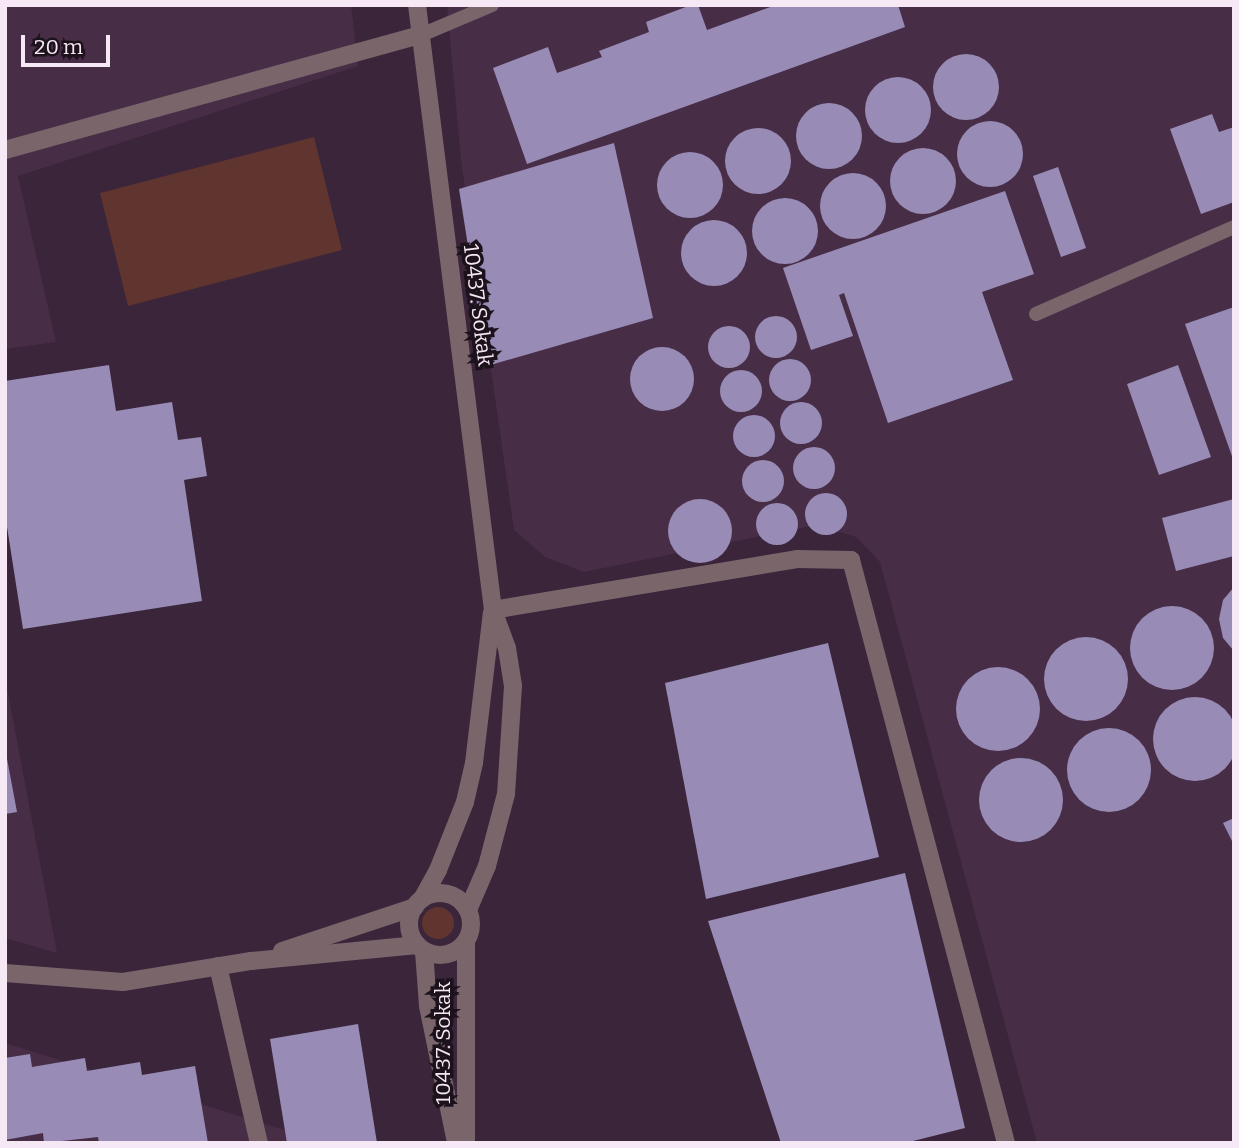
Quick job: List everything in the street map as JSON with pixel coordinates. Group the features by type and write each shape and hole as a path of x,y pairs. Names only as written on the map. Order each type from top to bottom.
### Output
{"street":[{"name":"10437. Sokak","path":"417,5 493,610 507,648 513,685 510,756 498,832 468,910"},
{"path":"5,150 421,35"},
{"path":"493,610 797,559 851,560 1006,1143"},
{"name":"10437. Sokak","path":"418,903 447,848 465,802 474,762 493,610"},
{"path":"5,973 123,982 251,961 420,948 442,956 451,954 466,942 471,926 468,910 462,901 442,893 251,961"},
{"path":"418,903 409,926 420,948"},
{"name":"10437. Sokak","path":"466,942 466,1143"},
{"name":"10437. Sokak","path":"420,948 428,1006 456,1143"},
{"path":"218,966 259,1143"}],"lane":[{"path":"421,35 492,5"},
{"path":"1037,314 1234,227"}],"shaded area":[{"path":"5,5 351,5 358,66 18,176 56,342 5,349"},
{"path":"447,5 1234,5 1234,1143 1037,1143 880,562 856,537 816,525 584,572 545,557 514,530 461,160"},
{"path":"314,137 342,250 128,306 100,193"},
{"path":"5,677 57,953 5,938"},
{"path":"438,907 449,912 454,923 449,934 438,939 427,934 422,923 427,912"},
{"path":"5,1043 326,1143 5,1143"}],"building":[{"path":"691,5 698,5 707,30 776,5 898,5 905,27 527,164 493,68 548,47 557,73 602,57 599,51 649,32 646,22"},
{"path":"966,54 989,64 999,87 989,110 966,120 943,110 933,87 943,64"},
{"path":"898,77 921,87 931,110 921,133 898,143 875,133 865,110 875,87"},
{"path":"829,103 852,113 862,136 852,159 829,169 806,159 796,136 806,113"},
{"path":"1212,114 1219,132 1234,127 1234,202 1201,214 1170,129"},
{"path":"990,121 1013,131 1023,154 1013,177 990,187 967,177 957,154 967,131"},
{"path":"758,128 781,138 791,161 781,184 758,194 735,184 725,161 735,138"},
{"path":"614,143 653,318 487,366 459,189"},
{"path":"923,148 946,158 956,181 946,204 923,214 900,204 890,181 900,158"},
{"path":"690,152 713,162 723,185 713,208 690,218 667,208 657,185 667,162"},
{"path":"1058,167 1086,248 1061,257 1033,176"},
{"path":"853,173 876,183 886,206 876,229 853,239 830,229 820,206 830,183"},
{"path":"1005,191 1034,274 982,292 1013,380 888,423 844,293 839,295 853,336 811,350 783,268"},
{"path":"785,198 808,208 818,231 808,254 785,264 762,254 752,231 762,208"},
{"path":"714,220 737,230 747,253 737,276 714,286 691,276 681,253 691,230"},
{"path":"1234,307 1234,459 1233,459 1185,324"},
{"path":"776,316 791,322 797,337 791,352 776,358 761,352 755,337 761,322"},
{"path":"729,326 744,332 750,347 744,362 729,368 714,362 708,347 714,332"},
{"path":"662,347 680,353 688,361 694,379 688,397 680,405 662,411 644,405 636,397 630,379 636,361 644,353"},
{"path":"790,359 805,365 811,380 805,395 790,401 775,395 769,380 775,365"},
{"path":"109,365 116,411 172,402 178,440 201,437 207,476 184,480 202,601 23,629 5,514 5,381"},
{"path":"1178,365 1211,457 1159,475 1127,384"},
{"path":"741,370 756,376 762,391 756,406 741,412 726,406 720,391 726,376"},
{"path":"801,402 816,408 822,423 816,438 801,444 786,438 780,423 786,408"},
{"path":"754,415 769,421 775,436 769,451 754,457 739,451 733,436 739,421"},
{"path":"814,447 829,453 835,468 829,483 814,489 799,483 793,468 799,453"},
{"path":"763,460 778,466 784,481 778,496 763,502 748,496 742,481 748,466"},
{"path":"826,493 841,499 847,514 841,529 826,535 811,529 805,514 811,499"},
{"path":"700,499 718,505 726,513 732,531 726,549 718,557 700,563 682,557 674,549 668,531 674,513 682,505"},
{"path":"1234,499 1234,556 1176,571 1162,518"},
{"path":"777,503 792,509 798,524 792,539 777,545 762,539 756,524 762,509"},
{"path":"1234,587 1234,651 1223,638 1219,619 1223,600"},
{"path":"1172,606 1188,609 1202,618 1211,632 1214,648 1211,664 1202,678 1188,687 1172,690 1156,687 1142,678 1133,664 1130,648 1133,632 1142,618 1156,609"},
{"path":"1086,637 1102,640 1116,649 1125,663 1128,679 1125,695 1116,709 1102,718 1086,721 1070,718 1056,709 1047,695 1044,679 1047,663 1056,649 1070,640"},
{"path":"828,643 879,857 706,899 665,683"},
{"path":"998,667 1014,670 1028,679 1037,693 1040,709 1037,725 1028,739 1014,748 998,751 982,748 968,739 959,725 956,709 959,693 968,679 982,670"},
{"path":"1195,697 1211,700 1225,709 1234,723 1237,739 1234,755 1225,769 1211,778 1195,781 1179,778 1165,769 1156,755 1153,739 1156,723 1165,709 1179,700"},
{"path":"1109,728 1125,731 1139,740 1148,754 1151,770 1148,786 1139,800 1125,809 1109,812 1093,809 1079,800 1070,786 1067,770 1070,754 1079,740 1093,731"},
{"path":"5,748 17,812 5,814"},
{"path":"1021,758 1037,761 1051,770 1060,784 1063,800 1060,816 1051,830 1037,839 1021,842 1005,839 991,830 982,816 979,800 982,784 991,770 1005,761"},
{"path":"1234,818 1234,845 1223,823"},
{"path":"905,873 965,1128 905,1143 781,1143 708,921"},
{"path":"358,1024 377,1143 287,1143 270,1039"},
{"path":"30,1054 32,1067 85,1058 87,1071 140,1062 142,1075 195,1066 208,1143 99,1143 98,1137 44,1143 43,1133 5,1140 5,1058"}]}
